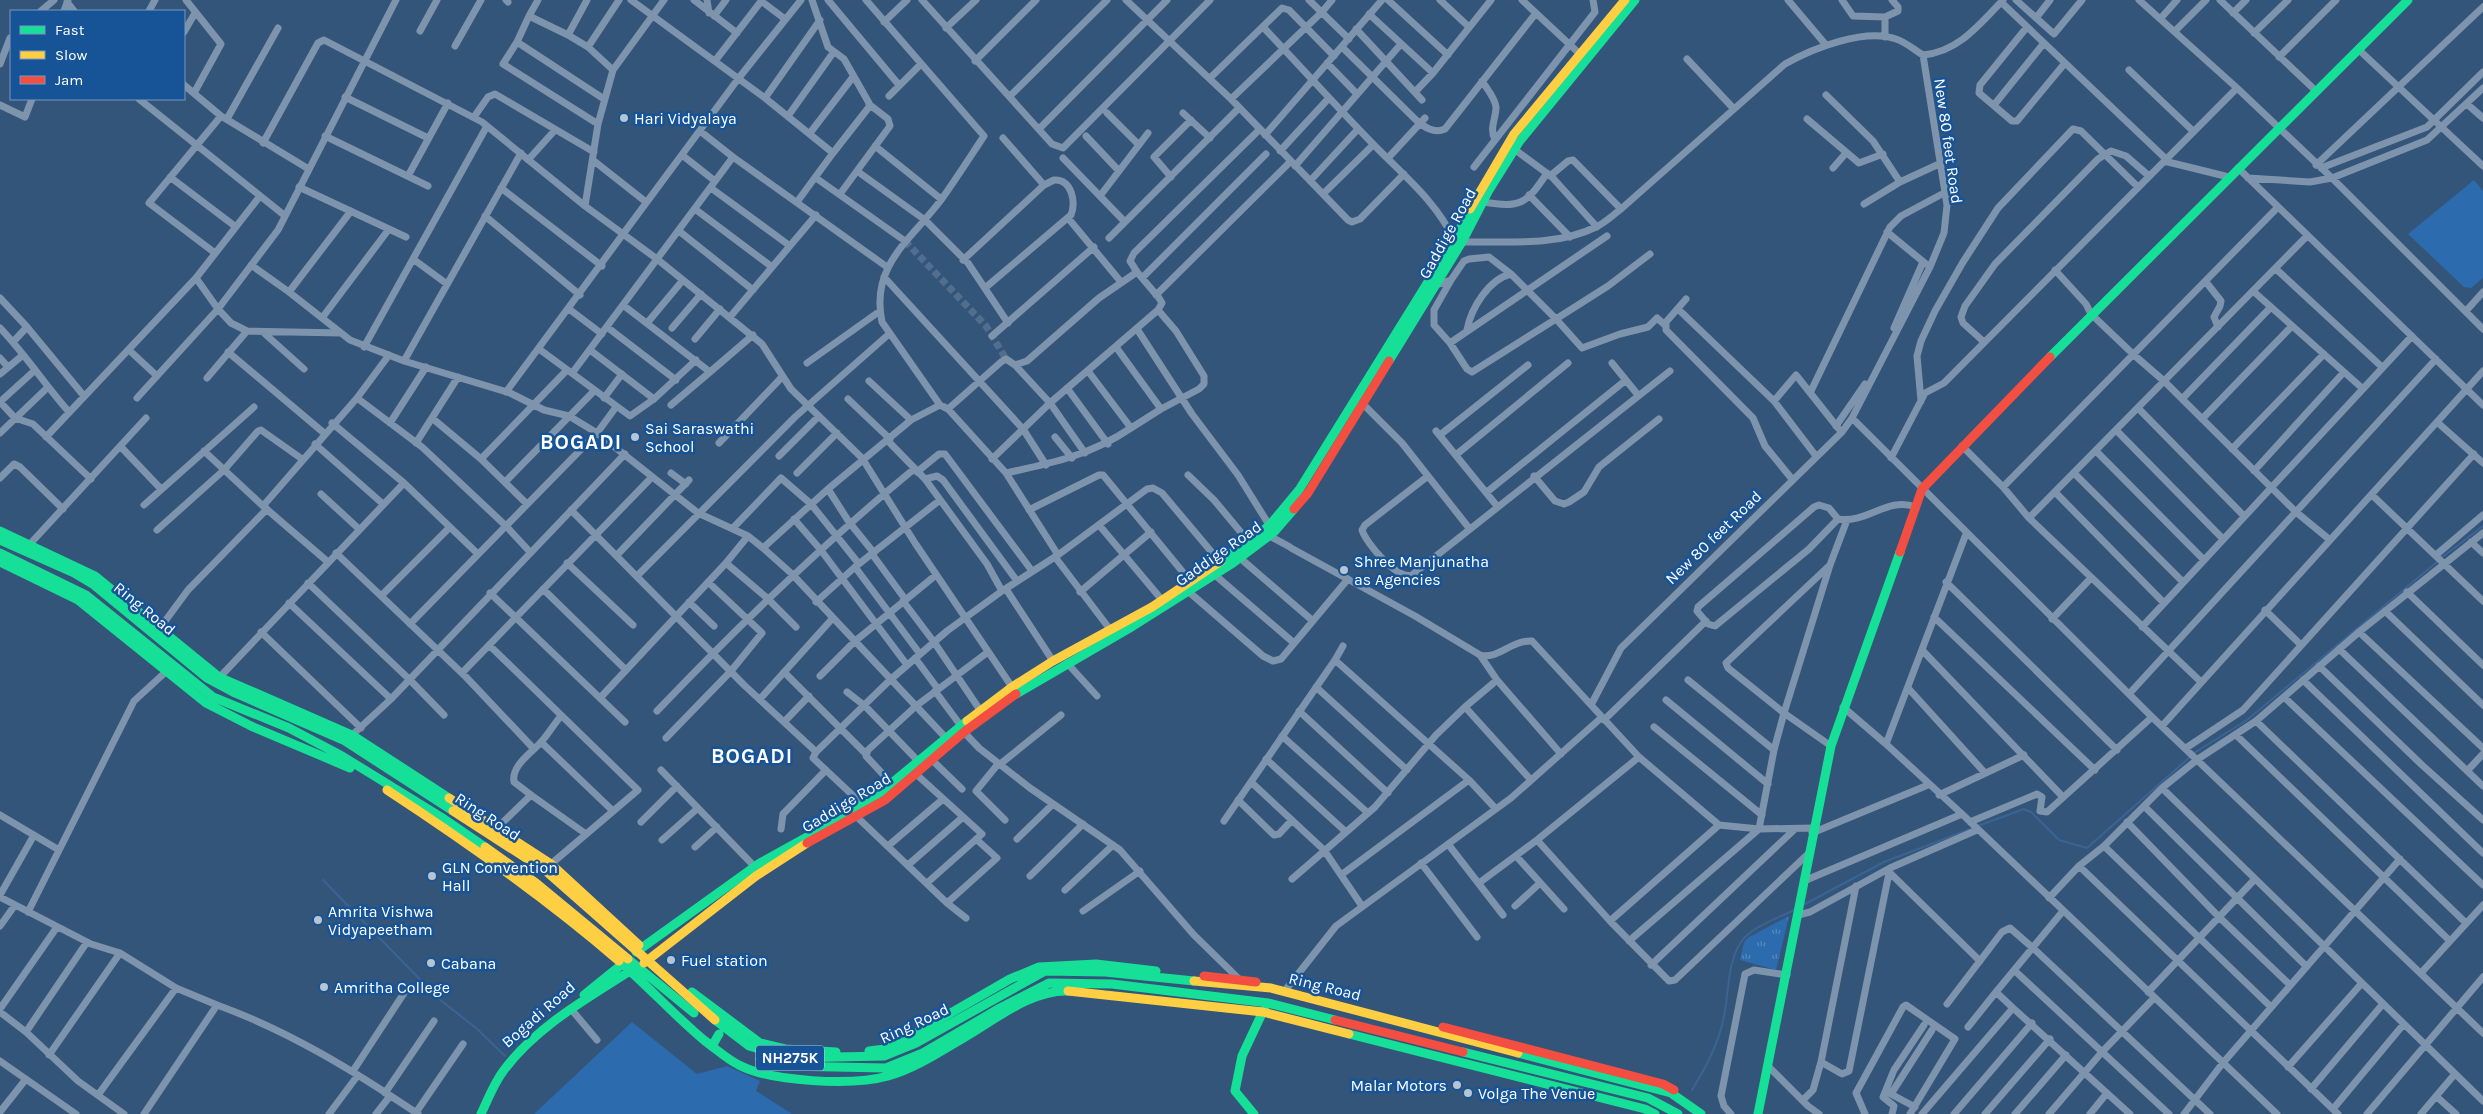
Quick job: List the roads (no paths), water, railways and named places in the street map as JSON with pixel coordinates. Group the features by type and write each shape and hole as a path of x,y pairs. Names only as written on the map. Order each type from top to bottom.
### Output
{"main road":[{"name":"Gaddige Road","path":"639,950 755,867 862,804 892,784 946,738 961,728 1067,663 1249,542 1269,531 1299,490 1330,442 1483,202 1514,149 1625,0"},
{"name":"Gaddige Road","path":"650,959 756,876 809,842 885,800 932,760 980,710 1012,687 1052,661 1113,633 1189,592 1240,558 1308,494 1436,285 1480,191 1514,134 1635,0"},
{"path":"1758,1114 1769,1067 1813,831 1831,746 1843,707 1922,489 2090,314 2408,0"},
{"path":"0,531 95,576 160,628 217,680"},
{"name":"Ring Road","path":"0,540 74,573 94,585 217,680 349,738 570,887 719,1024 749,1046 768,1054 790,1058 884,1056 916,1043 1045,971 1105,968 1244,983 1271,988 1671,1093 1701,1114"},
{"name":"Ring Road","path":"0,553 56,578 86,595 169,669 213,697 289,728 342,756 440,817 545,895 634,969 747,1054 782,1066 886,1068 922,1053 1048,983 1112,984 1267,1003 1648,1098 1678,1114"},
{"path":"0,562 55,587 78,600 169,669"},
{"path":"349,738 497,828 551,864 570,887"},
{"name":"Bogadi Road","path":"476,1114 492,1082 516,1050 551,1019 639,950"},
{"name":"Bogadi Road","path":"481,1114 504,1071 522,1050 571,1009 650,959"},
{"path":"634,969 680,1020 712,1046 738,1065 766,1076 865,1080 888,1076 912,1067 1033,998 1057,991 1097,993 1263,1012 1572,1090 1645,1109 1655,1114"},
{"path":"1244,983 1287,988 1663,1084 1707,1114"},
{"path":"1254,1114 1235,1091 1242,1056 1267,1003"},
{"path":"712,1046 720,1034"}],"street":[{"path":"42,10 54,0"},
{"path":"186,0 222,44 194,94"},
{"path":"137,398 218,309 278,230 307,168 366,61 396,0"},
{"path":"420,31 437,0"},
{"path":"456,46 481,0"},
{"path":"538,0 517,42 503,64 598,124"},
{"path":"568,35 587,0"},
{"path":"588,48 619,0"},
{"path":"631,0 765,98 833,152"},
{"path":"584,206 594,161 598,124 613,70 664,0"},
{"path":"694,0 737,33"},
{"path":"707,0 712,14"},
{"path":"712,14 726,0"},
{"path":"506,392 602,266 646,202 738,79 801,0"},
{"path":"812,0 820,20 822,32 833,53 842,56 870,105 888,119 891,124 840,194"},
{"path":"828,0 899,85"},
{"path":"866,0 984,136 942,199 905,241 887,267 880,287 882,322 940,405 948,409 1006,473 1080,592 1113,633"},
{"path":"884,22 907,0"},
{"path":"922,0 975,61 1039,129 1056,146 1066,147 1210,0"},
{"path":"946,28 976,0"},
{"path":"975,61 1036,0"},
{"path":"1010,96 1106,0"},
{"path":"1126,0 1210,78 1280,152 1310,180 1344,218 1356,221 1404,174"},
{"path":"1039,129 1167,0"},
{"path":"1309,0 1349,39"},
{"path":"1231,99 1306,28 1332,0"},
{"path":"1388,0 1448,55"},
{"path":"1440,0 1470,27"},
{"path":"1415,92 1448,55 1491,0"},
{"path":"1522,0 1582,57"},
{"path":"1474,166 1595,12 1593,0"},
{"path":"1788,0 1826,46"},
{"path":"1842,0 1850,13 1855,16 1885,16 1898,11 1898,7 1892,0"},
{"path":"2016,0 2056,34 2082,0"},
{"path":"2036,18 2050,0"},
{"path":"2139,0 2237,88 2318,167 2332,178 2483,329"},
{"path":"2161,18 2177,0"},
{"path":"2175,31 2206,0"},
{"path":"2220,0 2316,92"},
{"path":"2233,13 2246,0"},
{"path":"2254,32 2288,0"},
{"path":"2278,57 2336,0"},
{"path":"715,61 762,1 785,19"},
{"path":"1264,28 1373,145 1404,174 1458,241 1556,240 1570,237 1597,226 1621,209 1785,64 1826,46 1856,38 1885,37 1903,42 1922,56 1938,54 1952,48 1966,37 2002,1 2165,160 2228,178"},
{"path":"1265,135 1349,39 1377,2"},
{"path":"2318,167 2483,6"},
{"path":"1210,78 1284,7 1334,56"},
{"path":"185,30 195,13"},
{"path":"1342,47 1372,77 1435,131 1445,129 1536,13"},
{"path":"1369,14 1433,73"},
{"path":"529,16 568,35 588,48 613,70"},
{"path":"1885,16 1885,37"},
{"path":"765,98 820,20"},
{"path":"2027,27 1978,88 1979,93 2012,121 2017,121 2065,63"},
{"path":"215,253 149,203 196,146 224,118 278,28"},
{"path":"1356,29 1422,100"},
{"path":"0,46 10,38"},
{"path":"0,64 10,38"},
{"path":"263,143 318,43 328,41 448,102 487,126 584,206 657,259 753,335 770,354 782,377 860,455 905,528 1012,687"},
{"path":"517,42 604,99"},
{"path":"1994,106 2044,43"},
{"path":"1156,295 1343,112 1400,44"},
{"path":"2358,49 2483,166"},
{"path":"788,116 833,53"},
{"name":"New 80 feet Road","path":"1591,705 1621,648 1842,432 1852,418 1930,267 1944,233 1946,205 1922,56"},
{"path":"1687,59 1734,109"},
{"path":"889,96 921,64"},
{"path":"1327,64 1357,94"},
{"path":"2129,70 2194,131"},
{"path":"2318,167 2418,132 2434,120 2483,72"},
{"path":"810,133 853,77"},
{"path":"1482,81 1494,99 1496,107 1492,132 1495,140"},
{"path":"185,86 224,118 307,168"},
{"path":"1891,458 1920,401 1930,390 1944,383 2237,88"},
{"path":"2248,178 2310,182 2332,178 2427,140 2443,128 2483,88"},
{"path":"474,117 488,97 495,94 594,152"},
{"path":"1826,95 1883,154 1900,182"},
{"path":"344,98 428,138"},
{"path":"1280,152 1329,98"},
{"path":"140,100 284,215"},
{"path":"0,105 25,117 31,102"},
{"path":"408,176 448,102"},
{"path":"2467,104 2483,118"},
{"path":"797,202 870,105"},
{"path":"1109,238 1239,108"},
{"path":"1107,113 1139,145"},
{"path":"1183,113 1210,138"},
{"path":"1807,119 1860,163 1883,154"},
{"path":"1171,177 1154,157 1191,120"},
{"path":"1388,158 1423,121"},
{"path":"364,347 487,126"},
{"path":"1310,180 1358,129"},
{"path":"1920,401 1917,356 1921,341 1963,262 1998,208 2073,129 2080,130 2138,187"},
{"path":"528,160 555,130"},
{"path":"992,459 1050,403 1158,310 1162,303 1130,261 1134,253 1259,130"},
{"path":"700,131 733,157 887,267"},
{"path":"1100,196 1148,133"},
{"path":"325,136 428,186"},
{"path":"1086,136 1119,171"},
{"path":"1003,138 1044,185"},
{"path":"1323,194 1373,145"},
{"path":"875,146 942,199"},
{"path":"1514,149 1549,174 1597,226"},
{"path":"1984,342 1961,320 1965,306 1995,264 2104,154 2111,151 2121,153 2149,176"},
{"path":"1833,168 1846,153"},
{"path":"404,361 521,154"},
{"path":"682,154 713,184 790,246"},
{"path":"1015,365 1027,361 1121,282 1140,275 1266,154"},
{"path":"480,459 590,350 733,157"},
{"path":"1063,158 1125,222"},
{"path":"1483,202 1509,206 1518,203 1529,195 1549,174 1568,161 1573,160 1621,209"},
{"path":"594,161 646,202"},
{"path":"1864,204 1900,182 1939,164"},
{"path":"2238,168 2483,406"},
{"path":"857,171 925,220 964,260 1008,323"},
{"path":"170,177 236,227"},
{"path":"816,178 905,241"},
{"path":"964,260 1044,185 1054,180 1066,184 1073,197 1074,204 1068,218 984,288"},
{"path":"298,186 406,237"},
{"path":"501,188 602,266"},
{"path":"1810,393 1887,232 1901,216 1944,192"},
{"path":"1529,195 1570,237"},
{"path":"46,437 196,278 260,196"},
{"path":"2003,487 2134,356 2278,207"},
{"path":"695,209 772,267"},
{"path":"289,292 351,211"},
{"path":"730,317 816,215"},
{"path":"485,216 580,295"},
{"path":"1068,218 1094,247 1121,282"},
{"path":"322,318 389,229"},
{"path":"679,230 753,290"},
{"path":"1887,232 1930,267"},
{"path":"1450,343 1607,236"},
{"path":"2030,518 2307,236"},
{"path":"992,336 1094,247"},
{"path":"1650,254 1608,286 1556,319 1476,371 1467,369 1450,343 1438,331 1433,318 1434,310 1464,261 1477,257 1494,259 1512,274 1556,319 1582,348 1620,334 1648,327 1657,318 1665,325 1666,330 1753,418 1765,446 1792,479"},
{"path":"413,259 447,284"},
{"path":"1836,426 1854,403 1872,372 1923,262"},
{"path":"251,265 341,333 364,347 506,392 533,405 569,416 597,432 698,513 748,536 763,548 792,574 816,602 946,738"},
{"path":"2276,269 2382,367"},
{"path":"2055,270 2086,304 2090,314 2134,356 2164,381 2296,512 2330,540"},
{"path":"1467,330 1482,298 1492,284 1502,276 1512,274"},
{"path":"884,277 1023,430 1046,465"},
{"path":"196,278 218,309 231,323 247,331 264,333 341,333"},
{"path":"648,322 683,280"},
{"path":"1436,285 1451,280"},
{"path":"2206,282 2221,301 2214,317 2218,326"},
{"path":"2253,291 2362,388"},
{"path":"2466,311 2483,292"},
{"path":"672,328 700,294"},
{"path":"0,298 27,327 84,396"},
{"path":"1665,325 1686,299"},
{"path":"623,305 648,322 710,372"},
{"path":"2182,399 2271,307"},
{"path":"695,339 720,309"},
{"path":"1678,309 1774,401 1816,456"},
{"path":"569,310 602,334"},
{"path":"1006,473 1072,458 1108,444 1161,409 1199,389 1205,380 1176,332 1158,310"},
{"path":"807,363 880,311"},
{"path":"2202,419 2292,326"},
{"path":"13,342 27,327"},
{"path":"607,327 676,380"},
{"path":"0,328 68,412"},
{"path":"1137,329 1192,414 1238,475 1269,531 1290,548 1480,655 1490,656 1514,643 1532,641 1638,757 1720,825 1813,831 1928,785"},
{"path":"207,378 247,331"},
{"path":"264,333 304,368"},
{"path":"638,576 698,513 808,405 889,334"},
{"path":"671,405 710,372 715,370 753,335"},
{"path":"2142,628 2412,336"},
{"path":"1116,347 1161,409"},
{"path":"539,349 616,407 627,414 633,415 676,380 696,360"},
{"path":"129,350 157,376"},
{"path":"590,350 654,399"},
{"path":"228,352 324,433"},
{"path":"2232,449 2324,354"},
{"path":"0,374 23,355"},
{"path":"160,628 188,590 265,507 332,423 357,398 389,356"},
{"path":"0,358 8,367"},
{"path":"948,409 1006,359 1015,365 1050,403 1085,453"},
{"path":"2129,694 2436,360"},
{"path":"1457,454 1568,363"},
{"path":"1612,363 1638,395"},
{"path":"1497,506 1457,454 1438,433 1528,365"},
{"path":"390,423 426,367"},
{"path":"34,371 0,402 15,418 33,424 91,479"},
{"path":"1088,371 1131,428"},
{"path":"1428,476 1365,525 1363,533 1390,567 1408,576 1670,371"},
{"path":"2162,726 2483,371"},
{"path":"2254,471 2344,372"},
{"path":"604,398 622,374"},
{"path":"1774,401 1794,375 1800,378 1842,432"},
{"path":"416,443 458,377"},
{"path":"719,443 782,377"},
{"path":"1487,492 1626,380"},
{"path":"870,381 911,420"},
{"path":"0,433 47,388"},
{"path":"1067,388 1108,444"},
{"path":"505,482 594,391"},
{"path":"357,398 416,443 506,526 530,552"},
{"path":"848,399 925,480 987,564 1052,661"},
{"path":"1363,404 1402,443 1469,528"},
{"path":"763,548 794,518 911,420 940,405"},
{"path":"144,505 254,407"},
{"path":"410,624 597,432 616,407"},
{"path":"2138,408 2244,516"},
{"path":"779,456 819,416"},
{"path":"30,544 146,418"},
{"path":"432,418 480,459 527,504"},
{"path":"1852,418 1966,534 2152,717 2483,1033"},
{"path":"1534,476 1555,501 1564,504 1569,502 1584,492 1599,468 1659,419"},
{"path":"2437,422 2483,463"},
{"path":"332,423 404,483 478,554"},
{"path":"157,530 224,470 261,430 302,459"},
{"path":"2116,430 2223,539"},
{"path":"797,473 837,433"},
{"path":"1055,437 1072,458"},
{"path":"315,444 383,504"},
{"path":"1962,446 2003,487 2030,518 2142,628 2201,682"},
{"path":"121,447 162,489"},
{"path":"204,451 328,562"},
{"path":"2096,451 2204,560"},
{"path":"349,738 362,728 391,699 490,593 625,454"},
{"path":"658,711 713,652 792,574 883,494 939,454 944,454 1032,572"},
{"path":"2186,748 2243,710 2474,454"},
{"path":"0,478 14,464 20,467 63,509"},
{"path":"617,555 688,482 670,472"},
{"path":"2074,473 2183,582"},
{"path":"1029,510 1101,474 1108,480 1191,582"},
{"path":"1188,475 1214,500 1249,542"},
{"path":"925,480 937,476 943,480 1017,581"},
{"path":"462,673 652,477"},
{"path":"733,528 781,478 811,504 889,612 961,728 998,764 1113,845 1130,860 1194,935 1244,983 1246,1000"},
{"path":"217,680 404,483"},
{"path":"828,489 980,710"},
{"path":"862,804 813,758 816,752 890,680 934,642 1147,489 1158,489 1171,502 1220,562"},
{"path":"2055,492 2164,603"},
{"path":"321,494 359,529"},
{"path":"2372,494 2483,601"},
{"path":"816,602 842,578 940,500"},
{"path":"1838,519 1809,549 1718,624 1711,626 1697,611 1698,607 1814,507 1819,505 1829,508 1838,519 1847,520 1898,503 1916,507"},
{"path":"571,510 731,671 816,752"},
{"path":"2436,554 2483,515"},
{"path":"794,518 820,549 907,665"},
{"path":"1629,942 1759,829 1774,750 1784,713 1830,564 1847,520"},
{"path":"1099,525 1162,600"},
{"path":"381,596 450,526"},
{"path":"1080,592 1123,553 1150,532"},
{"path":"2048,898 2079,866 2104,846 2162,788 2198,759 2256,721 2407,592 2483,533"},
{"path":"1886,744 1946,582 1966,534"},
{"path":"600,698 726,563 748,536"},
{"path":"2471,542 2483,553"},
{"path":"336,553 462,673 534,749"},
{"path":"1240,558 1313,621"},
{"path":"726,563 767,598 796,627"},
{"path":"567,564 633,625"},
{"path":"1830,564 1726,663 1728,668 1784,713 1831,746"},
{"path":"820,676 854,642 936,575"},
{"path":"1215,575 1294,643"},
{"path":"2052,619 2091,578"},
{"path":"1189,592 1273,662 1281,659 1348,579"},
{"path":"666,738 731,671 762,633 748,617 708,582"},
{"path":"1946,582 2117,750"},
{"path":"308,583 444,715"},
{"path":"543,589 626,670"},
{"path":"2407,592 2483,665"},
{"path":"490,593 626,722"},
{"path":"689,602 714,626"},
{"path":"289,603 391,699"},
{"path":"2266,610 2301,645"},
{"path":"2385,611 2483,705"},
{"path":"1934,618 2095,770"},
{"path":"760,699 832,619"},
{"path":"1287,988 1336,926 1496,809 1603,719 1706,621"},
{"path":"261,632 362,728"},
{"path":"2359,632 2483,748"},
{"path":"489,645 638,790 551,864"},
{"path":"1224,821 1343,646"},
{"path":"2339,649 2483,786"},
{"path":"1922,650 2063,797"},
{"path":"866,754 916,706 956,674 988,652"},
{"path":"1480,655 1497,680 1561,754"},
{"path":"1335,660 1469,780 1496,809"},
{"path":"1067,663 1097,696"},
{"path":"2319,666 2422,765 2483,820"},
{"path":"28,912 134,701 169,669"},
{"path":"784,672 866,754 892,784"},
{"path":"1292,879 1368,813 1388,793 1429,744 1465,707 1497,680"},
{"path":"1688,680 1774,750"},
{"path":"2303,680 2483,853"},
{"path":"1316,687 1407,770"},
{"path":"1908,688 1985,773"},
{"path":"847,692 865,706 919,762"},
{"path":"784,722 809,696"},
{"path":"2284,697 2483,885"},
{"path":"1666,700 1768,784"},
{"path":"1465,707 1531,780"},
{"path":"1843,707 1962,814 2222,1064 2277,1114"},
{"path":"1299,711 1388,793"},
{"path":"1005,820 976,791 998,764 1061,715"},
{"path":"560,716 541,742 522,762 514,773 513,778 514,782 530,795 586,834"},
{"path":"1970,822 2037,794 2042,798 2040,812 2047,812 2152,717"},
{"path":"2256,721 2466,923"},
{"path":"1654,727 1762,816"},
{"path":"2236,735 2450,941"},
{"path":"1282,736 1368,813"},
{"path":"541,742 612,811"},
{"path":"2467,771 2483,754"},
{"path":"1939,794 2024,756"},
{"path":"1479,883 1538,840 1638,757"},
{"path":"1266,759 1346,832"},
{"path":"932,760 962,789"},
{"path":"661,770 755,867"},
{"path":"781,830 783,814 826,770"},
{"path":"916,774 982,834 927,883"},
{"path":"1341,875 1469,780"},
{"path":"1251,782 1324,850 1362,906"},
{"path":"641,822 677,786"},
{"path":"2162,788 2325,946 2382,1005 2483,1101"},
{"path":"497,828 530,795"},
{"path":"888,846 943,799"},
{"path":"1238,800 1274,835 1279,834 1292,820"},
{"path":"1017,838 1053,804"},
{"path":"2144,806 2306,966"},
{"path":"662,840 698,808"},
{"path":"1804,881 1962,814"},
{"path":"0,815 59,850"},
{"path":"857,817 947,903 966,918"},
{"path":"908,865 963,817"},
{"path":"2127,822 2290,985"},
{"path":"1030,876 1083,824"},
{"path":"1610,921 1720,825"},
{"path":"695,847 716,827"},
{"path":"1651,965 1795,829"},
{"path":"1798,915 1810,912 1856,886 1977,830"},
{"path":"34,835 0,896 87,942 120,953 176,988 254,1018 356,1073 416,1114 463,1044"},
{"path":"947,903 996,858 976,839"},
{"path":"1538,840 1629,942 1669,981 1676,980 1809,853"},
{"path":"1448,844 1503,915"},
{"path":"1065,890 1113,845"},
{"path":"2104,846 2271,1007"},
{"path":"1516,856 1564,909"},
{"path":"2184,1114 2222,1064 2400,859"},
{"path":"1421,864 1477,937"},
{"path":"2079,866 2250,1032 2335,1111 2403,1025"},
{"path":"1889,870 1980,961"},
{"path":"1821,1062 1842,1074 1849,1071 1889,870"},
{"path":"1083,911 1140,871"},
{"path":"2050,1114 2122,1031 2177,961 2255,879"},
{"path":"1515,906 1540,883"},
{"path":"1803,1100 1813,1090 1821,1062 1856,886"},
{"path":"0,926 15,905"},
{"path":"2421,973 2483,905"},
{"path":"1968,1027 2063,911"},
{"path":"0,1009 57,927"},
{"path":"1947,1004 2002,932 2008,928 2033,948 2210,1114"},
{"path":"26,1032 87,942"},
{"path":"49,1055 120,953"},
{"path":"1731,1114 1724,1106 1722,1096 1745,974 1754,970 1787,975"},
{"path":"2015,971 2168,1114"},
{"path":"2367,1114 2483,978"},
{"path":"2288,1067 2362,983"},
{"path":"329,1114 408,987"},
{"path":"98,1095 176,988"},
{"path":"1996,992 2050,1039 2129,1114"},
{"path":"144,1114 217,1005"},
{"path":"1865,1114 1856,1093 1902,1007 1906,1005 1955,1039 1910,1114"},
{"path":"2311,1088 2382,1005"},
{"path":"1922,1114 2013,1008"},
{"path":"571,1009 597,1040"},
{"path":"0,1012 26,1032 78,1081 124,1114"},
{"path":"376,1114 434,1021"},
{"path":"1954,1114 2032,1023"},
{"path":"1888,1092 1899,1063 1922,1028 1930,1033 1907,1069 1888,1092 1883,1098 1894,1106 1892,1114"},
{"path":"1985,1114 2050,1039"},
{"path":"2015,1114 2066,1055"},
{"path":"0,1061 76,1114"},
{"path":"1899,1063 1907,1069"},
{"path":"1769,1067 1820,1114"},
{"path":"2421,1114 2454,1075"},
{"path":"0,1112 26,1079"},
{"path":"1888,1092 1915,1107"},
{"path":"2090,1114 2107,1093"},
{"path":"2436,1096 2456,1114"}],"waterway":[{"path":"2441,558 2483,526"},
{"path":"2194,753 2247,720 2438,561"},
{"path":"1978,826 2024,809 2031,812 2059,840 2087,848 2191,756"},
{"path":"1805,904 1884,862 1973,828"},
{"path":"323,880 439,999 476,1028 505,1056"},
{"path":"1692,1090 1707,1064 1719,1036 1736,950 1752,931 1796,909"}],"tunnel":[{"path":"905,241 986,326 1006,359"}],"place":[{"name":"Hari Vidyalaya","path":"624,118"},
{"name":"Sai Saraswathi School","path":"635,437"},
{"name":"Shree Manjunatha as Agencies","path":"1344,570"},
{"name":"GLN Convention Hall","path":"432,876"},
{"name":"Amrita Vishwa Vidyapeetham","path":"318,920"},
{"name":"Fuel station","path":"671,960"},
{"name":"Cabana","path":"431,963"},
{"name":"Amritha College","path":"324,987"},
{"name":"Malar Motors","path":"1457,1085"},
{"name":"Volga The Venue","path":"1468,1093"}],"district":[{"name":"BOGADI","path":"581,442"},
{"name":"BOGADI","path":"752,756"}]}
